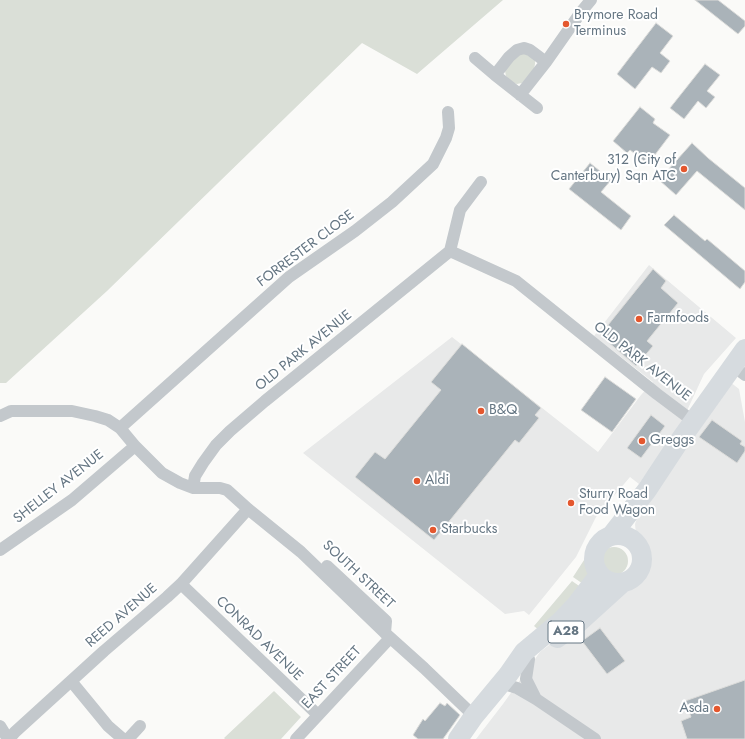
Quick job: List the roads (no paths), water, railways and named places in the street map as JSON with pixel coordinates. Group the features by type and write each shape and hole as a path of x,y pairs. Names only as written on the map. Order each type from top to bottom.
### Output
{"highway":[{"name":"A28","path":"458,739 524,652 560,622 576,605 599,575 596,570 593,557 599,543 605,538 611,536 647,490 694,421 739,370 745,349"},
{"name":"A28","path":"505,679 529,659 578,623 621,584 632,579 638,573 642,566 642,556 637,544 635,524 647,490"},
{"path":"611,536 625,536 632,539 637,544"},
{"path":"599,575 609,582 621,584"}],"street":[{"path":"520,95 591,0"},
{"path":"495,75 509,57 517,50 524,48 530,50 546,62"},
{"path":"475,58 537,108"},
{"name":"FORRESTER CLOSE","path":"120,428 289,277 374,217 433,164 446,138 449,128 448,112"},
{"path":"450,251 460,210 481,182"},
{"name":"OLD PARK AVENUE","path":"193,488 195,476 203,463 216,445 230,431 450,251 516,281 657,394 694,421"},
{"path":"0,416 11,411 72,411 108,420 120,428"},
{"name":"SOUTH STREET","path":"120,428 135,446 162,473 193,488 220,488 227,490 301,552 474,716"},
{"name":"SHELLEY AVENUE","path":"0,550 72,500 135,446"},
{"name":"REED AVENUE","path":"9,739 14,732 181,584 248,509"},
{"name":"CONRAD AVENUE","path":"181,584 318,715"},
{"name":"EAST STREET","path":"296,739 388,635"},
{"path":"529,659 526,678 536,699"},
{"path":"505,679 596,739"},
{"path":"71,681 108,726 123,739"},
{"path":"0,726 9,739"},
{"path":"128,739 140,726"}],"place":[{"name":"Brymore Road Terminus","path":"566,24"},
{"name":"312 (City of Canterbury) Sqn ATC","path":"684,169"},
{"name":"Farmfoods","path":"639,319"},
{"name":"B&Q","path":"481,411"},
{"name":"Greggs","path":"642,441"},
{"name":"Aldi","path":"417,481"},
{"name":"Sturry Road Food Wagon","path":"571,503"},
{"name":"Starbucks","path":"433,530"},
{"name":"Asda","path":"717,709"}]}
